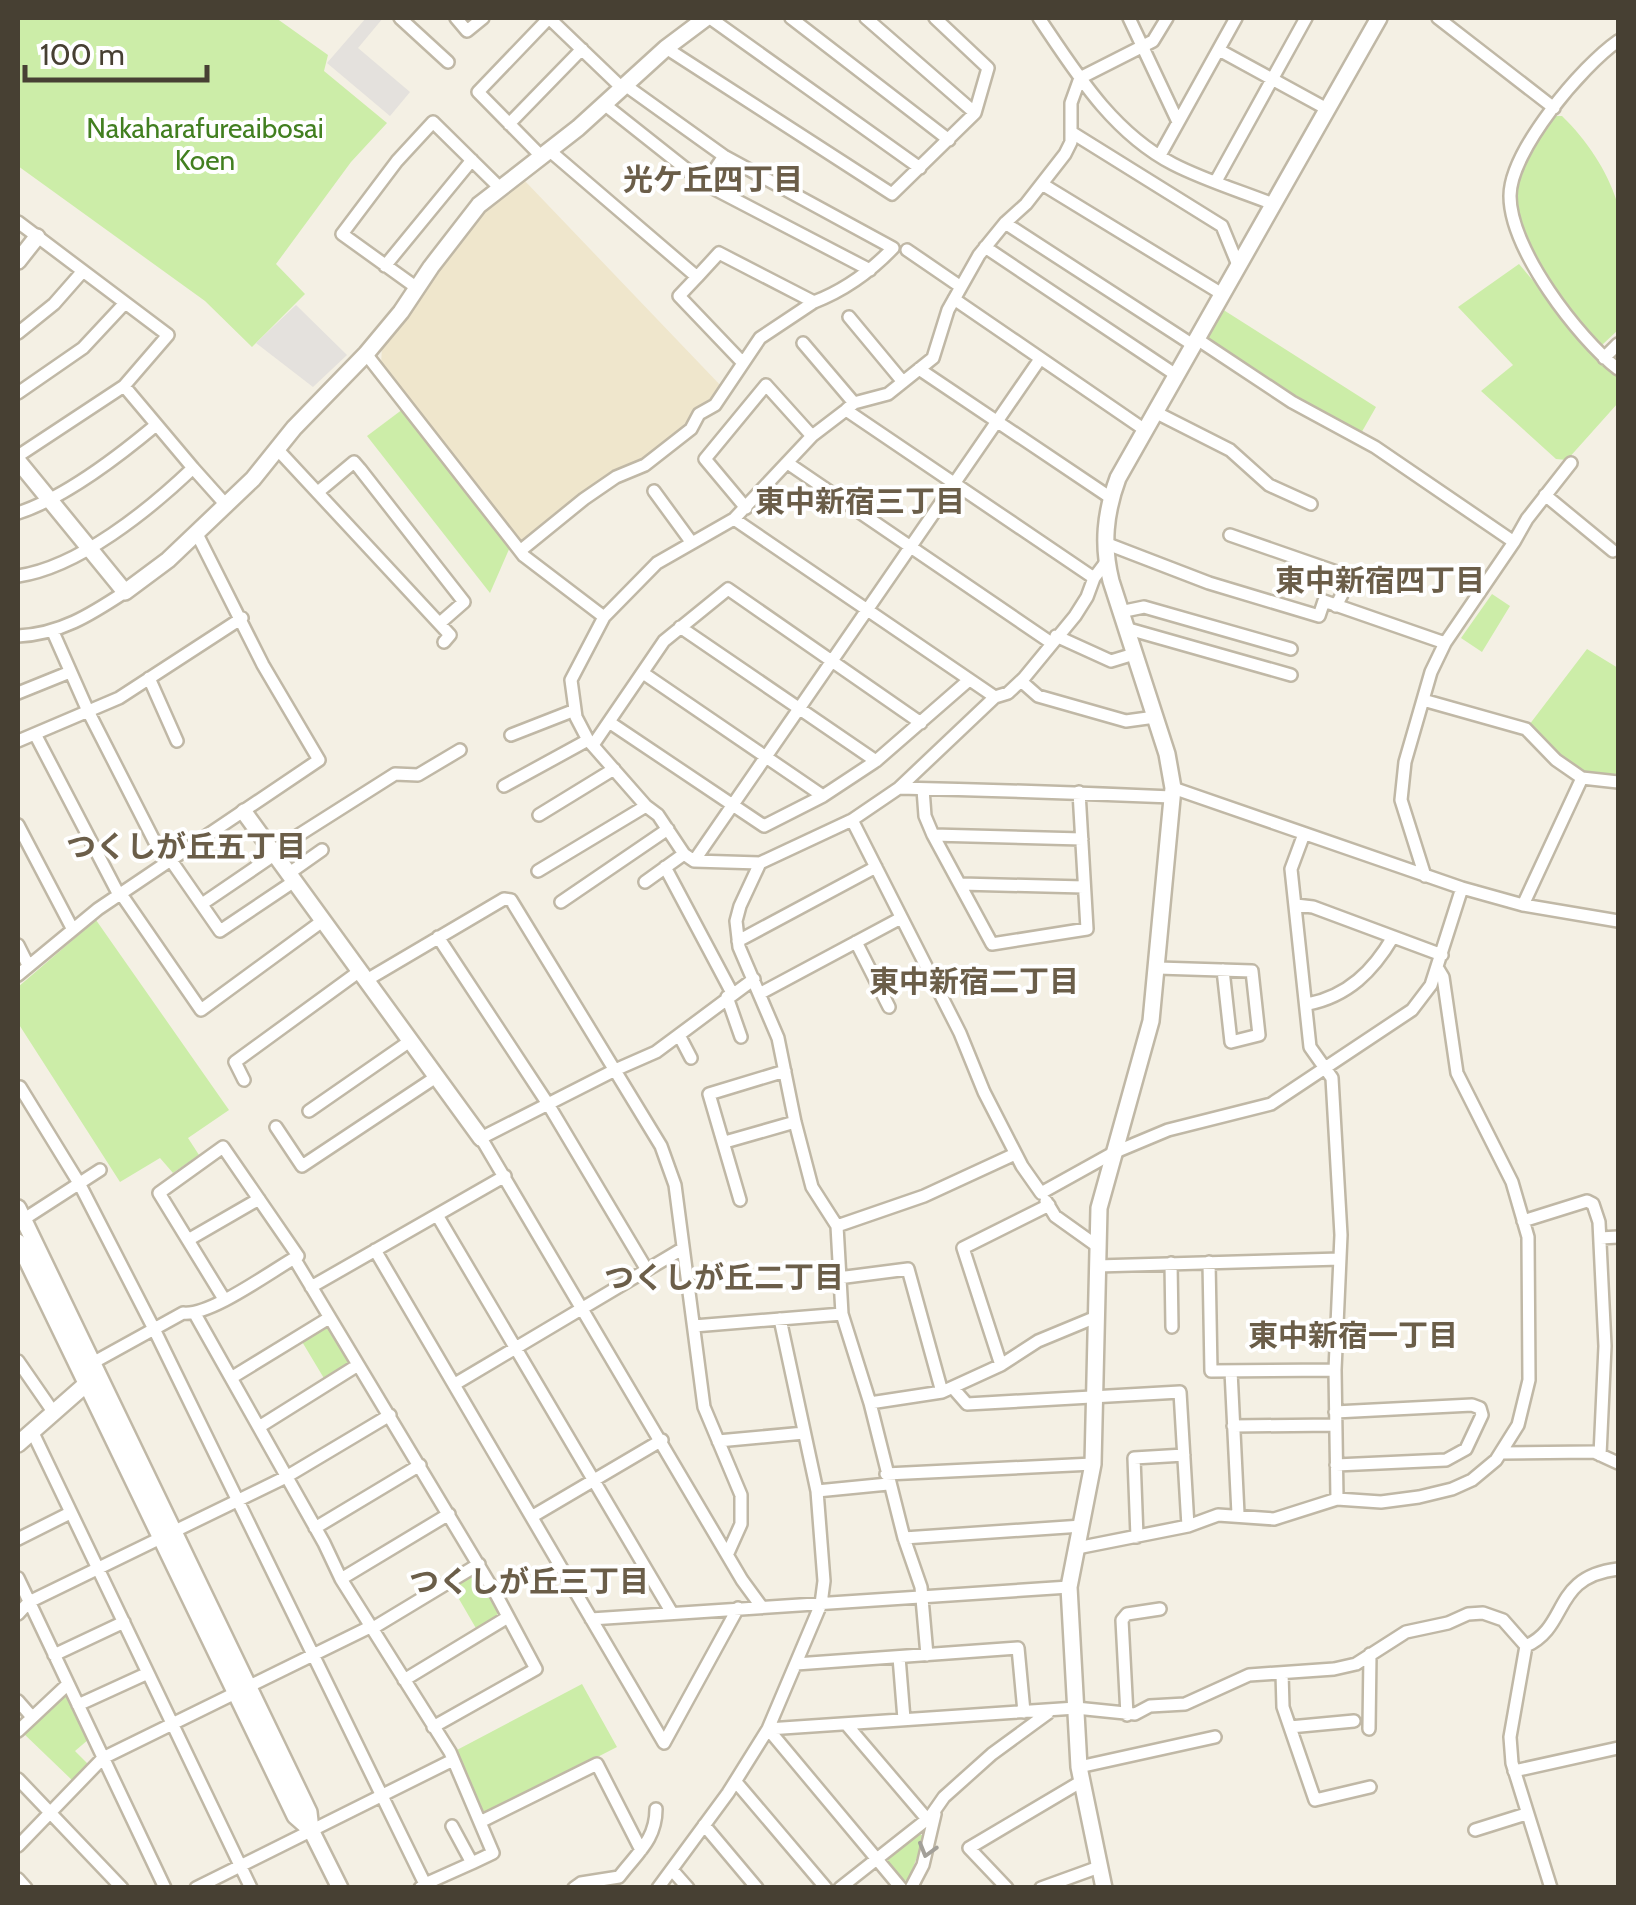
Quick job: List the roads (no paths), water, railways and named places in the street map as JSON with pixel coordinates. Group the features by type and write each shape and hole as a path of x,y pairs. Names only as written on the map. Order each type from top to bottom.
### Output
{"street":[{"path":"400,18 448,62"},
{"path":"456,18 467,31 483,18"},
{"path":"520,551 584,498 645,464 691,429 700,414 715,405 760,338 814,302 846,289 893,248 724,156 623,86 549,18 478,92 509,124 698,277"},
{"path":"18,644 47,634 125,592 197,534 366,354 467,217 546,154 666,48 708,18 920,168"},
{"path":"791,18 948,140"},
{"path":"866,18 975,113"},
{"path":"666,48 892,194 975,113 988,68 935,18"},
{"path":"1039,18 1101,108 1171,163 1273,204"},
{"path":"1128,18 1178,122"},
{"path":"689,858 658,815 591,743 575,710 571,680 604,617 657,563 734,519 812,436 850,407 888,394 933,358 940,328 985,247 1065,154 1071,132 1071,104 1080,78 1153,42 1167,18"},
{"path":"1160,154 1236,18"},
{"path":"1216,181 1306,18"},
{"path":"1104,1888 1081,1774 1069,1587 1092,1464 1100,1208 1151,1021 1172,793 1155,717 1106,562 1111,498 1145,430 1379,18"},
{"path":"1438,18 1554,108"},
{"path":"1618,42 1606,50 1554,108 1524,154 1510,192 1514,223 1534,266 1604,358 1618,369"},
{"path":"509,124 582,50"},
{"path":"1219,50 1327,109"},
{"path":"604,104 705,184 870,270"},
{"path":"417,288 342,234 397,162 433,122 501,189"},
{"path":"1071,132 1222,226 1238,266"},
{"path":"705,184 724,156"},
{"path":"386,266 472,160"},
{"path":"1042,184 1222,294"},
{"path":"18,222 168,335 124,386 18,458 47,500 125,592"},
{"path":"1004,223 1292,402 1376,447 1514,542"},
{"path":"18,261 37,236"},
{"path":"985,247 1176,375"},
{"path":"907,250 961,287"},
{"path":"743,364 679,296 719,253 814,302"},
{"path":"18,333 54,304 83,271"},
{"path":"954,300 1145,430"},
{"path":"18,394 70,358 125,303"},
{"path":"848,317 904,382"},
{"path":"804,343 850,407 952,484 1094,578"},
{"path":"1604,358 1618,344"},
{"path":"366,354 520,551 604,617"},
{"path":"689,858 731,807 1040,358"},
{"path":"919,369 1111,498"},
{"path":"746,508 705,459 766,385 812,436"},
{"path":"124,386 227,506"},
{"path":"1156,412 1230,450 1269,484 1312,504"},
{"path":"18,513 47,500 156,425"},
{"path":"278,450 450,635 444,642"},
{"path":"318,492 354,462 464,602 440,624"},
{"path":"1425,876 1402,800 1406,762 1431,672 1445,643 1572,463"},
{"path":"788,464 1053,639 1110,661 1134,654"},
{"path":"18,576 60,564 88,547 146,510 193,468"},
{"path":"654,491 692,543"},
{"path":"1546,496 1614,551"},
{"path":"734,519 995,697"},
{"path":"18,975 72,928 320,760 263,664 197,534"},
{"path":"1230,534 1351,577 1336,606"},
{"path":"1105,543 1209,583 1319,616 1324,602 1445,643"},
{"path":"645,882 689,858 760,863 852,820 899,788 995,697 1008,693 1021,681 1075,616 1106,562"},
{"path":"504,786 591,743 664,641 728,589 921,723"},
{"path":"1122,620 1144,607 1291,649"},
{"path":"18,741 119,698 242,618"},
{"path":"1122,620 1290,675"},
{"path":"680,627 876,761"},
{"path":"18,636 47,634"},
{"path":"47,634 168,861 220,931 322,850"},
{"path":"18,693 70,672"},
{"path":"642,673 823,796"},
{"path":"149,678 177,742"},
{"path":"609,722 764,826 823,796 876,761 968,680"},
{"path":"1021,681 1038,696 1126,722 1155,717"},
{"path":"1423,700 1526,729 1556,760 1582,778 1618,782"},
{"path":"511,735 575,710"},
{"path":"34,734 120,894 200,1010 321,922"},
{"path":"202,904 395,774 418,776 460,750"},
{"path":"540,815 614,769"},
{"path":"1523,905 1582,778"},
{"path":"899,788 981,793 1172,793 1462,888 1523,905 1618,921"},
{"path":"923,789 925,816 932,835 992,944 1087,929 1080,792"},
{"path":"538,872 646,806"},
{"path":"244,812 481,1138 761,1606"},
{"path":"852,820 960,1033 1016,1154 1055,1216 1097,1246"},
{"path":"18,825 72,928"},
{"path":"560,902 668,829"},
{"path":"1304,834 1292,868 1310,1046 1332,1078 1340,1260 1335,1370 1337,1498"},
{"path":"932,835 1082,839"},
{"path":"760,863 740,906 736,921 738,941 778,1038 812,1187 838,1226 842,1314 870,1402 887,1479 922,1597 927,1655"},
{"path":"738,941 876,867"},
{"path":"665,868 730,995 742,1037"},
{"path":"961,884 1084,886"},
{"path":"1041,1193 1113,1153 1168,1130 1272,1104 1412,1010 1424,998 1440,961 1462,888"},
{"path":"244,1080 235,1062 361,977 504,899 511,900 661,1146 675,1185 704,1407 741,1494 741,1524 728,1554"},
{"path":"1296,905 1393,937 1440,961"},
{"path":"761,994 901,918"},
{"path":"438,937 548,1104 646,1270"},
{"path":"1308,1004 1352,986 1373,968 1393,937"},
{"path":"856,942 890,1007"},
{"path":"18,945 28,965"},
{"path":"1078,1548 1188,1526 1218,1515 1274,1519 1337,1498 1381,1502 1452,1489 1472,1480 1501,1453 1518,1425 1529,1380 1528,1238 1512,1182 1456,1074 1440,961"},
{"path":"1158,968 1223,970 1252,972 1260,1035 1232,1042 1223,970"},
{"path":"481,1138 656,1052 754,979"},
{"path":"679,1035 691,1058"},
{"path":"308,1110 410,1042"},
{"path":"740,1200 709,1094 784,1071"},
{"path":"276,1127 302,1166 436,1077"},
{"path":"18,1088 79,1182 154,1329 423,1886 493,1852 453,1760 341,1578 195,1314"},
{"path":"725,1142 795,1122"},
{"path":"18,1444 54,1413 88,1373 154,1329 183,1313 195,1314 224,1298 298,1256 223,1146 160,1193 224,1298"},
{"path":"838,1226 924,1196 1016,1154"},
{"path":"100,1170 19,1216 88,1373 241,1690 309,1812 311,1830 340,1888"},
{"path":"310,1287 505,1176"},
{"path":"188,1240 259,1199"},
{"path":"1523,1221 1587,1201 1593,1204 1600,1238 1605,1346 1600,1455"},
{"path":"1001,1365 962,1248 1049,1205"},
{"path":"437,1215 672,1613"},
{"path":"1600,1238 1618,1238"},
{"path":"18,1242 88,1373"},
{"path":"455,1384 682,1249"},
{"path":"376,1250 664,1743 738,1608"},
{"path":"294,1258 479,1564 536,1670 434,1727"},
{"path":"1097,1266 1340,1260"},
{"path":"1210,1262 1211,1371 1335,1370"},
{"path":"1171,1264 1172,1326"},
{"path":"838,1278 908,1269 947,1390 967,1404 1180,1392 1188,1526"},
{"path":"694,1326 842,1314"},
{"path":"870,1402 947,1390 1001,1365 1038,1341 1096,1317"},
{"path":"231,1378 329,1318"},
{"path":"658,1888 736,1782 768,1729 821,1604 824,1581 817,1490 780,1319"},
{"path":"18,1360 54,1413"},
{"path":"260,1428 358,1366"},
{"path":"1230,1371 1238,1514"},
{"path":"1233,1426 1472,1405 1480,1408 1482,1415 1466,1449 1446,1460 1336,1464"},
{"path":"18,1614 29,1602 286,1477 390,1415"},
{"path":"32,1431 251,1888"},
{"path":"718,1441 804,1434"},
{"path":"533,1516 662,1440"},
{"path":"1501,1453 1600,1455 1618,1463"},
{"path":"1137,1537 1134,1458 1184,1455"},
{"path":"817,1490 887,1479 1092,1464"},
{"path":"315,1528 420,1465"},
{"path":"18,1539 70,1513"},
{"path":"341,1578 449,1514"},
{"path":"904,1538 1082,1526"},
{"path":"18,1846 103,1758 372,1627 479,1564"},
{"path":"1526,1646 1542,1637 1562,1599 1578,1584 1618,1570"},
{"path":"18,1578 165,1888"},
{"path":"591,1620 1069,1587"},
{"path":"1127,1715 1122,1620 1127,1614 1160,1609"},
{"path":"768,1729 1076,1708 1127,1715 1150,1706 1184,1704 1248,1675 1356,1664 1406,1632 1482,1612 1502,1620 1526,1646"},
{"path":"404,1680 508,1617"},
{"path":"54,1654 124,1622"},
{"path":"1526,1646 1510,1737 1514,1771 1551,1888"},
{"path":"796,1664 1018,1648 1024,1712"},
{"path":"1369,1729 1370,1654"},
{"path":"899,1657 904,1719"},
{"path":"78,1705 148,1672"},
{"path":"1282,1674 1284,1707 1315,1800 1370,1787"},
{"path":"18,1731 68,1684"},
{"path":"18,1701 32,1717"},
{"path":"840,1888 931,1814 944,1797 992,1754 1052,1710"},
{"path":"1290,1727 1354,1721"},
{"path":"846,1724 931,1814"},
{"path":"768,1729 900,1888"},
{"path":"1007,1888 969,1848 1081,1774 1216,1737"},
{"path":"1514,1771 1618,1748"},
{"path":"196,1888 453,1760"},
{"path":"480,1822 597,1764 641,1850"},
{"path":"18,1779 122,1888"},
{"path":"736,1782 826,1888"},
{"path":"574,1888 581,1882 619,1876 656,1827 656,1809"},
{"path":"911,1888 923,1865 931,1814"},
{"path":"1475,1830 1526,1814"},
{"path":"704,1825 758,1888"},
{"path":"452,1826 472,1863"},
{"path":"1041,1888 1099,1867"},
{"path":"673,1871 688,1888"},
{"path":"18,1879 26,1888"}],"district":[{"name":"光ケ丘四丁目","path":"713,180"},
{"name":"東中新宿三丁目","path":"860,502"},
{"name":"東中新宿四丁目","path":"1380,581"},
{"name":"つくしが丘五丁目","path":"186,847"},
{"name":"東中新宿二丁目","path":"974,982"},
{"name":"つくしが丘二丁目","path":"724,1278"},
{"name":"東中新宿一丁目","path":"1353,1336"},
{"name":"つくしが丘三丁目","path":"529,1582"}],"park label":[{"name":"Nakaharafureaibosai Koen","path":"205,144"}]}
